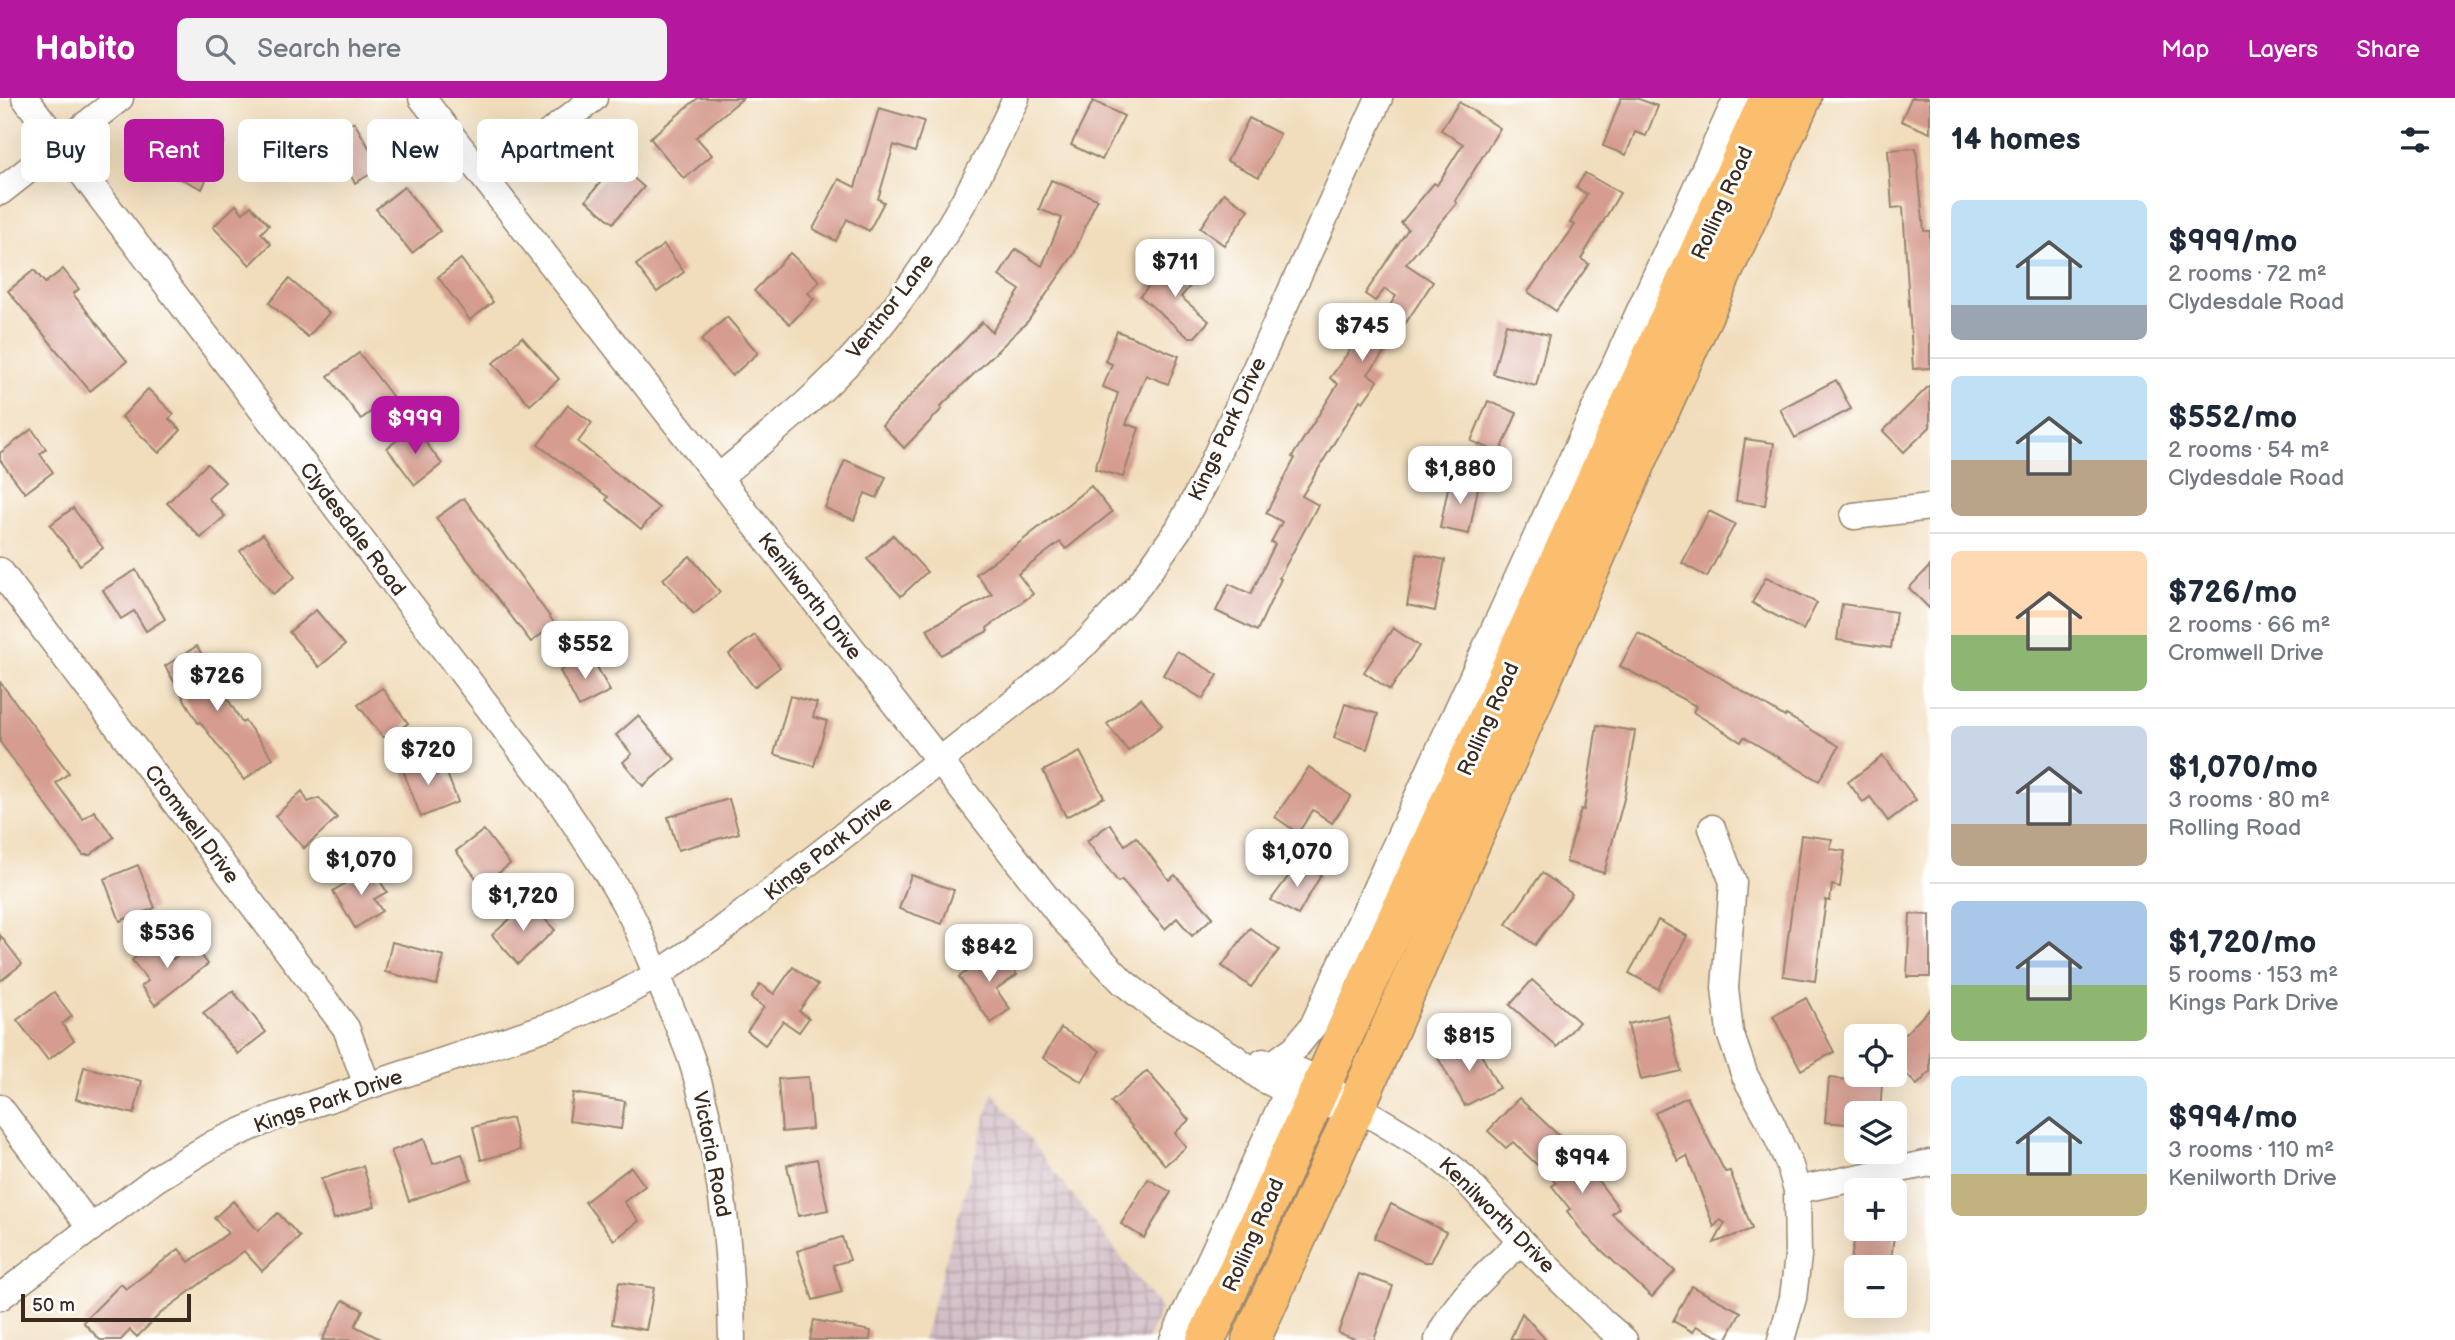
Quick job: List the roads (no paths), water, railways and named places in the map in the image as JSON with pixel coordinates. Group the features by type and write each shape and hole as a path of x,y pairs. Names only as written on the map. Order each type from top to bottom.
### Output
{"main road":[{"name":"Rolling Road","path":"1206,1340 1308,1092 1769,98"},
{"name":"Rolling Road","path":"1251,1340 1355,1110 1638,458 1802,98"}],"street":[{"name":"Clydesdale Road","path":"25,98 41,119"},
{"path":"93,119 120,98"},
{"name":"Kenilworth Drive","path":"422,98 477,167"},
{"path":"567,119 594,98"},
{"name":"Ventnor Lane","path":"718,478 811,400 856,354 903,296 957,216 1016,98"},
{"name":"Kings Park Drive","path":"0,1297 157,1178 215,1143 277,1116 558,1023 617,997 657,975 718,933 1033,688 1087,642 1139,585 1178,530 1203,484 1379,98"},
{"name":"Rolling Road","path":"1274,1063 1295,1048 1313,1026 1737,98"},
{"path":"0,192 21,175"},
{"name":"Clydesdale Road","path":"89,182 559,800 594,851 629,912 657,975"},
{"name":"Kenilworth Drive","path":"489,182 939,761 1063,919 1094,954 1123,982 1161,1012 1234,1057 1263,1079 1374,1116 1434,1153 1464,1178 1521,1241 1624,1340"},
{"path":"1854,516 1930,507"},
{"name":"Cromwell Drive","path":"0,570 346,1028 367,1085"},
{"path":"1712,828 1733,881 1725,988 1730,1032 1745,1076 1771,1123 1790,1166 1797,1191 1798,1256 1793,1298 1781,1340"},
{"name":"Victoria Road","path":"657,975 691,1060 714,1149 727,1231 732,1340"},
{"name":"Kenilworth Drive","path":"1234,1057 1274,1063 1308,1092"},
{"name":"Rolling Road","path":"1173,1340 1308,1092"},
{"path":"0,1108 91,1228"},
{"path":"1797,1191 1930,1163"},
{"path":"1438,1340 1460,1304 1521,1241"}]}
